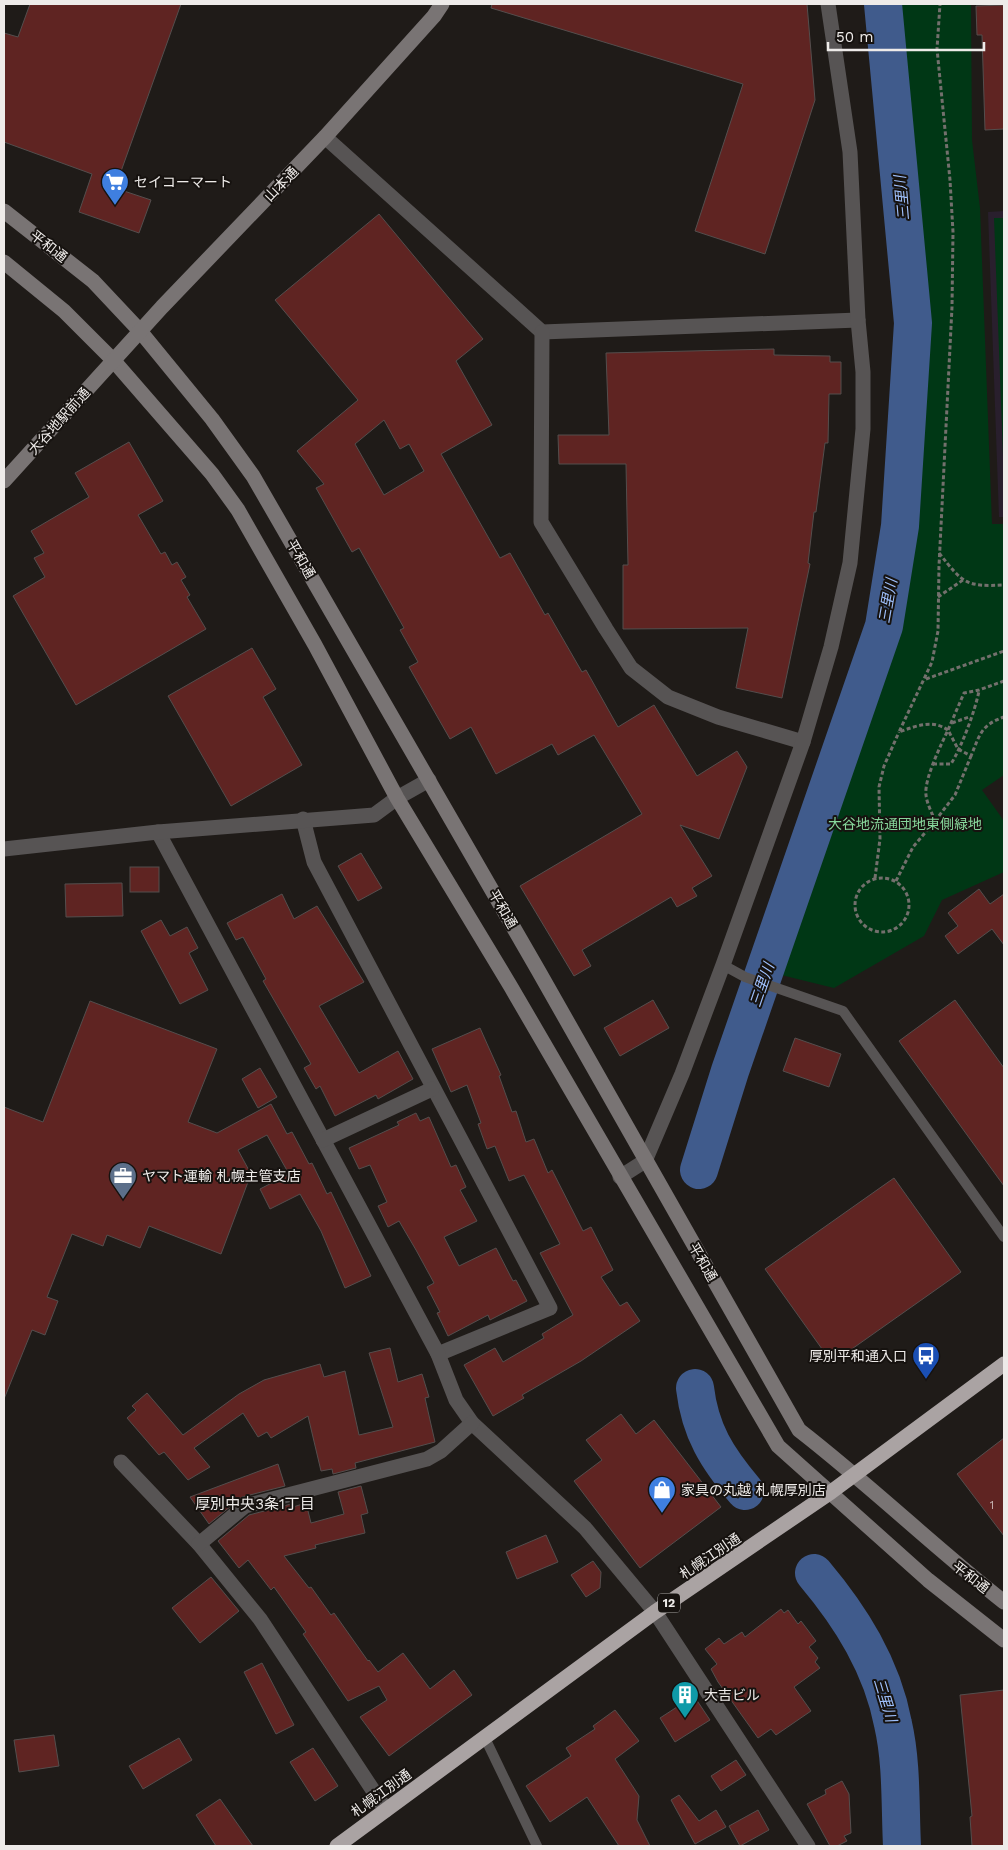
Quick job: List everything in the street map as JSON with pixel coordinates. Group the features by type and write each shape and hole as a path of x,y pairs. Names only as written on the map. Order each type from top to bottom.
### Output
{"highway":[{"name":"札幌江別通","path":"337,1846 355,1840 386,1810 655,1612 831,1492 1004,1364"}],"street":[{"name":"山本通","path":"114,360 325,137 434,16 442,4"},
{"path":"620,1177 645,1161 682,1074 723,965 803,742 831,648 850,563 863,430 862,372 850,152 828,4"},
{"path":"325,137 542,332 858,320"},
{"name":"平和通","path":"4,211 93,281 140,331 212,419 253,476 429,780 799,1430 856,1474 953,1562 1004,1602"},
{"name":"平和通","path":"4,262 64,311 114,360 212,474 238,510 315,645 397,798 511,987 778,1446 928,1580 1004,1640"},
{"path":"542,332 541,522 606,629 631,668 668,697 718,717 803,742"},
{"name":"大谷地駅前通","path":"4,481 114,360"},
{"path":"4,849 158,832 303,819 374,815 397,798 429,780"},
{"path":"303,819 314,862 432,1089 550,1308 438,1354"},
{"path":"158,832 438,1354 456,1400 472,1423 585,1528 655,1612 808,1846"},
{"path":"323,1140 432,1089"},
{"path":"199,1544 245,1506 427,1459 441,1451 472,1423"},
{"path":"121,1462 199,1544 260,1619 386,1810"}],"lane":[{"path":"723,965 745,977 844,1011 1004,1237"},
{"path":"484,1738 536,1846"}],"path":[{"path":"875,878 880,839 879,787 884,766 926,679 936,648 952,307 953,232 950,180 937,49 940,4"},
{"path":"939,553 963,580 974,585 1004,585"},
{"path":"938,597 963,580"},
{"path":"926,679 1004,651"},
{"path":"936,821 928,802 926,790 933,764 964,693 980,690 1004,681"},
{"path":"933,764 951,764 975,708 980,690"},
{"path":"952,723 970,716"},
{"path":"896,881 913,847 936,821 954,795 982,729 990,722 1004,717"},
{"path":"899,732 925,724 940,724 948,730 958,749 971,756"},
{"path":"875,878 896,881 907,894 909,910 901,925 895,930 878,932 863,925 855,911 855,902 861,887 875,878"}],"shaded area":[{"path":"1004,211 1004,517 999,517 988,212"}],"green space":[{"name":"大谷地流通団地東側緑地","path":"898,4 971,4 972,140 980,208 992,524 1004,524 1004,775 982,790 1004,821 1004,872 942,900 924,936 834,988 773,973 907,530 924,375"},
{"path":"994,218 1004,218 1004,482"}],"building":[{"path":"30,4 181,4 115,188 151,200 139,233 79,212 92,174 4,142 4,33 18,37"},
{"path":"492,4 807,4 815,100 765,254 695,231 743,84 491,8"},
{"path":"1004,5 1004,129 985,130 982,35 977,35 976,6"},
{"path":"379,214 483,339 456,361 492,425 441,454 500,558 510,553 545,615 548,613 582,672 586,670 618,727 654,705 697,776 737,751 747,767 719,839 680,825 712,876 692,888 697,896 677,907 671,897 582,950 591,966 574,976 520,886 642,814 594,735 558,755 552,744 496,774 471,727 450,739 409,667 418,662 400,630 404,628 359,548 352,552 316,488 324,484 297,451 358,400 275,300","holes":["384,420 400,449 409,444 424,471 384,495 355,444"]},
{"path":"774,349 774,355 830,356 830,362 841,362 841,394 829,394 828,443 825,443 816,512 814,512 808,563 810,564 782,698 736,688 748,628 623,629 623,565 628,565 626,464 559,464 558,435 609,435 606,353"},
{"path":"129,442 163,501 138,515 161,554 165,552 172,565 177,562 186,577 181,580 190,595 187,597 206,629 76,705 13,596 45,577 34,558 44,553 31,531 89,497 75,473"},
{"path":"252,648 276,689 263,697 302,765 231,806 168,696"},
{"path":"361,853 382,888 358,901 338,866"},
{"path":"130,867 159,867 159,892 130,892"},
{"path":"122,883 123,916 66,917 65,884"},
{"path":"979,889 990,904 1004,894 1004,945 992,929 958,954 945,936 958,926 948,913"},
{"path":"282,894 294,919 317,906 364,982 319,1006 359,1073 398,1051 413,1079 378,1099 376,1095 335,1116 320,1086 316,1089 304,1068 311,1064 263,981 266,979 243,937 236,940 227,923"},
{"path":"161,920 170,936 187,927 198,948 189,953 208,990 180,1004 141,931"},
{"path":"653,1000 669,1028 620,1056 604,1028"},
{"path":"955,1000 1004,1068 1004,1186 899,1041"},
{"name":"ヤマト運輸 札幌主管支店","path":"90,1001 217,1049 188,1122 217,1133 271,1104 287,1134 292,1132 309,1164 312,1163 327,1194 331,1192 371,1276 345,1288 321,1231 300,1194 270,1209 260,1189 289,1174 267,1135 238,1150 251,1174 221,1254 149,1226 140,1248 107,1235 103,1246 72,1234 47,1297 58,1301 45,1335 32,1330 4,1399 4,1107 43,1122"},
{"path":"480,1028 501,1075 499,1076 512,1112 516,1111 526,1142 534,1139 548,1173 552,1170 583,1231 591,1227 613,1270 601,1277 620,1306 627,1302 640,1321 581,1361 522,1395 524,1398 493,1416 464,1365 495,1348 503,1362 544,1338 542,1334 573,1315 540,1253 560,1244 524,1175 509,1181 495,1146 487,1149 478,1124 481,1123 467,1085 451,1092 432,1049"},
{"path":"795,1038 841,1054 829,1087 783,1071"},
{"path":"260,1068 277,1097 258,1108 242,1079"},
{"path":"416,1113 420,1121 429,1117 451,1167 456,1165 466,1187 460,1190 477,1221 444,1237 459,1266 496,1248 513,1281 516,1280 527,1301 490,1320 488,1315 448,1336 437,1313 440,1312 427,1287 434,1283 399,1221 388,1227 378,1206 387,1202 370,1165 359,1169 349,1148 399,1125 397,1122"},
{"path":"894,1178 961,1272 832,1363 765,1269"},
{"path":"390,1348 398,1382 422,1374 429,1397 425,1398 435,1442 355,1463 356,1468 333,1474 332,1469 321,1471 308,1416 271,1438 267,1432 258,1437 243,1413 194,1448 210,1467 188,1480 164,1452 159,1455 127,1418 136,1410 132,1406 147,1393 183,1435 239,1394 264,1380 320,1364 324,1377 345,1371 359,1435 393,1427 369,1353"},
{"path":"621,1414 636,1434 654,1420 721,1507 640,1568 574,1481 602,1460 586,1440"},
{"path":"1004,1438 1004,1536 957,1474"},
{"path":"278,1464 285,1486 242,1497 209,1524 190,1497"},
{"path":"361,1486 368,1513 361,1515 365,1533 315,1545 316,1548 284,1556 309,1588 311,1587 331,1615 334,1613 378,1672 403,1653 430,1689 454,1670 472,1695 389,1756 360,1717 387,1700 379,1686 348,1701 303,1634 306,1632 274,1587 271,1590 248,1560 239,1568 218,1541 249,1515 291,1504 293,1507 306,1503 311,1523 344,1514 338,1492"},
{"path":"546,1535 558,1562 517,1579 506,1552"},
{"path":"593,1561 601,1572 600,1588 586,1597 571,1575"},
{"path":"211,1577 239,1611 200,1643 172,1608"},
{"path":"781,1609 784,1613 788,1610 798,1624 801,1621 816,1641 809,1647 818,1658 815,1662 820,1668 794,1687 811,1711 776,1735 771,1729 758,1738 718,1682 711,1669 717,1664 705,1649 719,1638 724,1644 742,1632 745,1637"},
{"path":"262,1663 294,1725 276,1734 244,1672"},
{"path":"1004,1690 1004,1846 972,1846 970,1817 972,1816 960,1695"},
{"name":"大吉ビル","path":"694,1696 710,1720 675,1742 660,1718"},
{"path":"615,1710 639,1741 615,1759 639,1796 637,1820 650,1846 619,1846 587,1797 550,1822 526,1786 571,1756 566,1748 595,1729 593,1726"},
{"path":"54,1735 59,1766 19,1772 14,1740"},
{"path":"179,1738 192,1760 143,1789 129,1766"},
{"path":"313,1748 338,1786 315,1801 290,1762"},
{"path":"736,1760 746,1775 721,1791 711,1776"},
{"path":"842,1781 849,1794 851,1833 844,1836 847,1841 837,1846 830,1846 807,1804 826,1794 825,1790"},
{"path":"679,1795 699,1821 716,1810 726,1827 695,1844 671,1800"},
{"path":"220,1799 253,1846 216,1846 196,1815"},
{"path":"758,1810 769,1830 740,1846 729,1826"}],"waterway":[{"name":"三里川","path":"699,1170 730,1071 884,626 900,526 913,323 883,4"},
{"name":"三里川","path":"695,1388 701,1418 711,1443 726,1467 745,1491"},
{"name":"三里川","path":"814,1573 840,1607 863,1643 873,1662 888,1703 898,1754 902,1846"}],"place":[{"name":"セイコーマート","path":"115,206"},
{"name":"ヤマト運輸 札幌主管支店","path":"123,1200"},
{"name":"厚別平和通入口","path":"926,1380"},
{"name":"家具の丸越 札幌厚別店","path":"662,1514"},
{"name":"大吉ビル","path":"685,1719"}],"district":[{"name":"厚別中央3条1丁目","path":"255,1504"}]}
